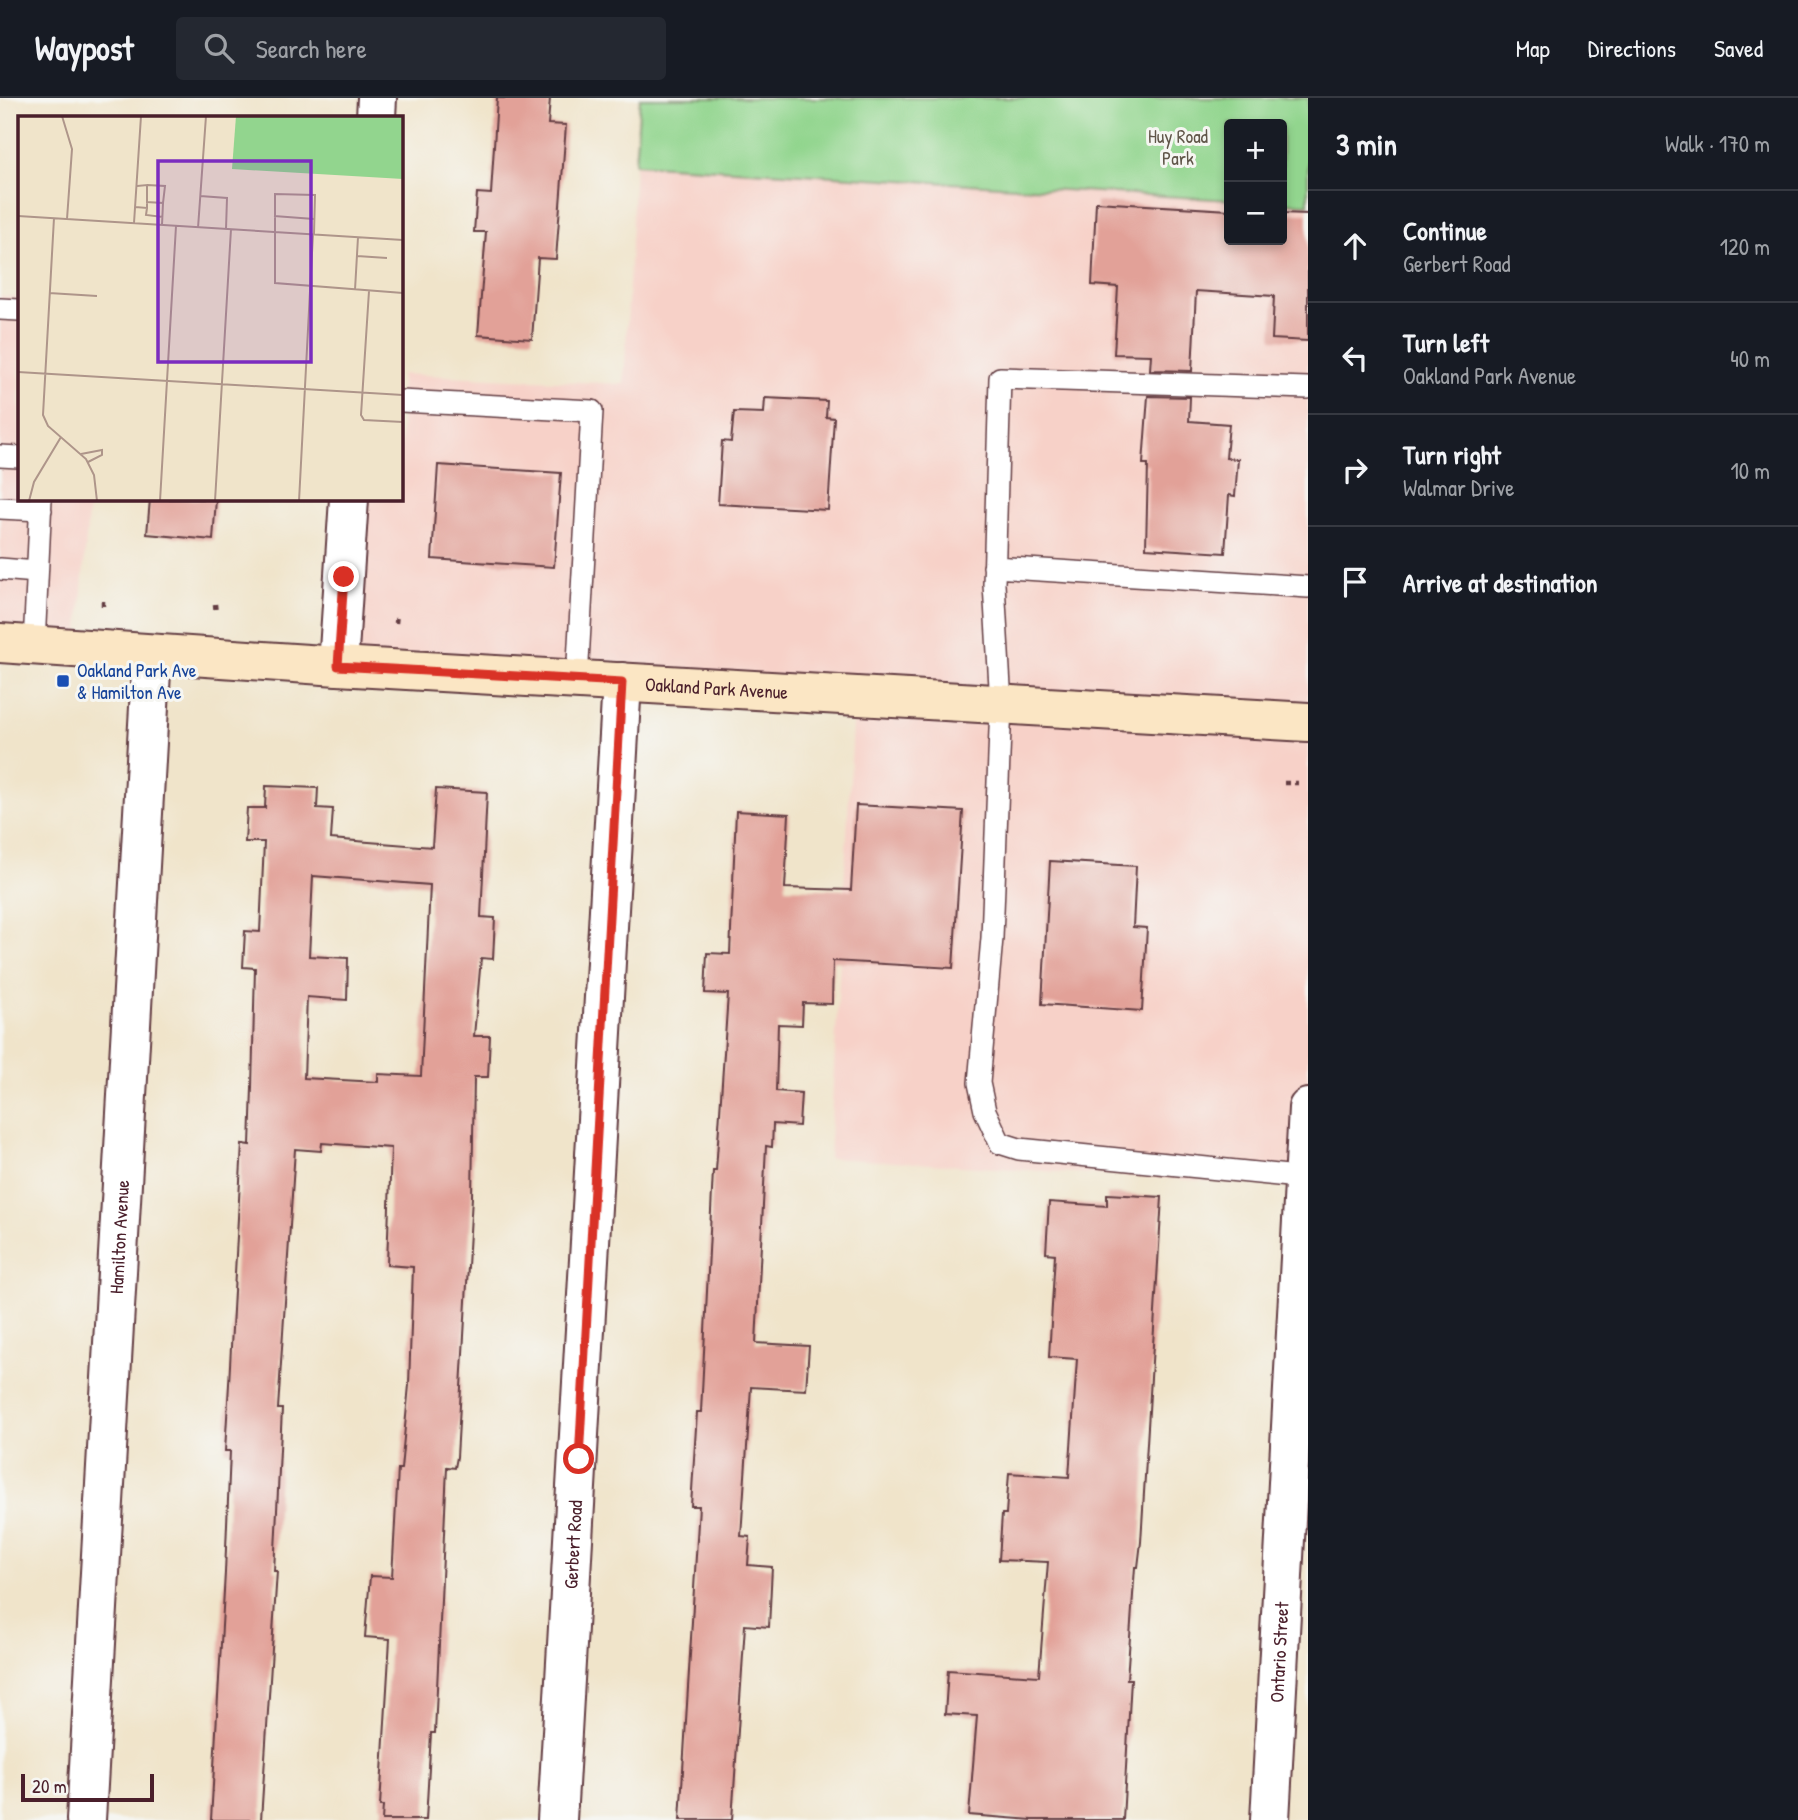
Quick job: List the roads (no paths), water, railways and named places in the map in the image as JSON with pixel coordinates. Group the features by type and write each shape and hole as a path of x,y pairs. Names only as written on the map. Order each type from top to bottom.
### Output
{"main road":[{"name":"Oakland Park Avenue","path":"17,644 338,666 1308,722"}],"street":[{"path":"376,116 377,98"},
{"path":"338,666 349,500"},
{"name":"Hamilton Avenue","path":"86,1820 152,654"},
{"name":"Gerbert Road","path":"557,1820 622,682"},
{"name":"Ontario Street","path":"1270,1820 1308,1108"}],"lane":[{"path":"0,309 18,310"},
{"path":"1306,1178 1019,1149 1000,1143 985,1111 979,1083 992,938 1001,704 994,568 1000,378 1308,388"},
{"path":"402,401 592,411 577,680"},
{"path":"0,456 18,457"},
{"path":"0,508 41,504 37,572 17,644"},
{"path":"994,568 1308,587"},
{"path":"0,569 37,572"}],"place":[{"name":"Oakland Park Ave & Hamilton Ave","path":"63,681"}],"park label":[{"name":"Huy Road Park","path":"1178,147"}]}
